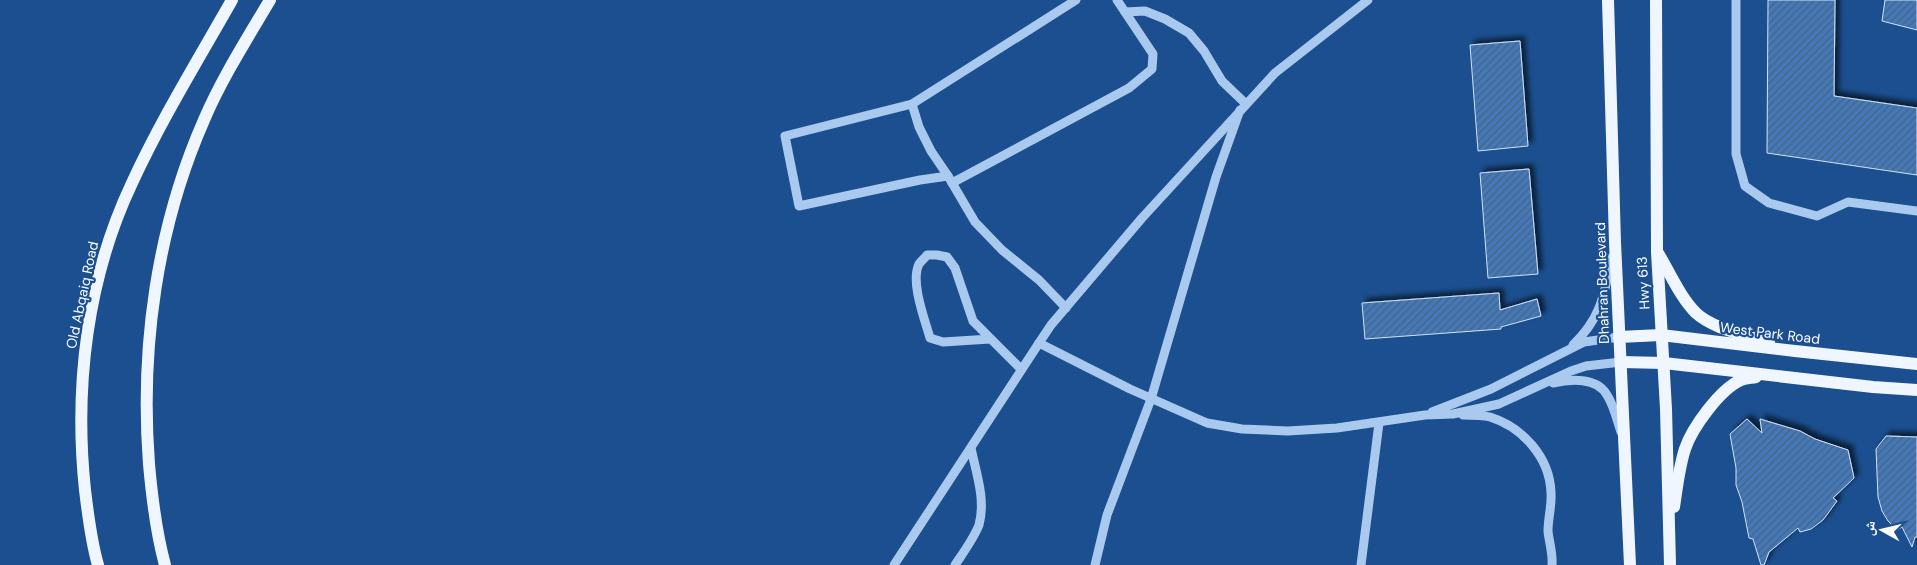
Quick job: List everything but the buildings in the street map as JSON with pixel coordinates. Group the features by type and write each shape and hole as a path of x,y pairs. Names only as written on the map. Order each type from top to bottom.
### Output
{"main road":[{"name":"Old Abqaiq Road","path":"98,565 87,506 82,463 81,414 82,371 98,280 112,232 131,184 156,135 232,0"},
{"path":"165,562 152,498 146,378 150,324 158,269 182,176 204,119 234,61 270,0"},
{"name":"Dhahran Boulevard","path":"1608,0 1615,242 1630,565"},
{"name":"Hwy 613","path":"1656,0 1657,252 1664,363 1670,565"},
{"path":"1657,252 1688,303 1697,314 1712,324 1795,351"},
{"name":"West Park Road","path":"1620,336 1661,335 1917,364"},
{"path":"1621,362 1664,363 1873,387 1917,390"},
{"path":"1669,532 1685,450 1691,436 1708,410 1731,386 1742,379 1771,375"}],"street":[{"path":"1076,0 912,104 785,136 800,206 920,180 950,180 1129,88 1152,69 1153,54 1117,0"},
{"path":"894,565 1021,369 1066,308 1142,218 1275,73 1368,0"},
{"path":"1736,0 1736,154 1745,186 1769,202 1817,216 1848,202 1917,211"},
{"path":"1125,12 1145,11 1165,19 1189,33 1204,51 1222,81 1243,107"},
{"path":"912,104 919,128 931,151 975,222 1002,250 1038,280 1066,308"},
{"path":"1096,565 1107,515 1151,398 1216,177 1243,107"},
{"path":"1566,351 1582,336 1595,319 1602,303 1615,242"},
{"path":"990,340 943,342 930,338 921,309 917,278 919,264 927,255 947,257 955,268 973,321 1021,369"},
{"path":"1425,415 1491,389 1584,342 1620,336"},
{"path":"1039,343 1151,398 1207,423 1242,429 1288,431 1337,428 1425,415 1453,414 1489,417 1513,428 1539,452 1547,472 1551,492 1548,532 1553,553 1552,565"},
{"path":"1453,414 1499,404 1586,366 1621,362"},
{"path":"1534,388 1570,380 1593,383 1601,387 1608,395 1624,441"},
{"path":"1361,565 1379,423"},
{"path":"955,565 978,526 982,507 980,486 971,448"}]}
